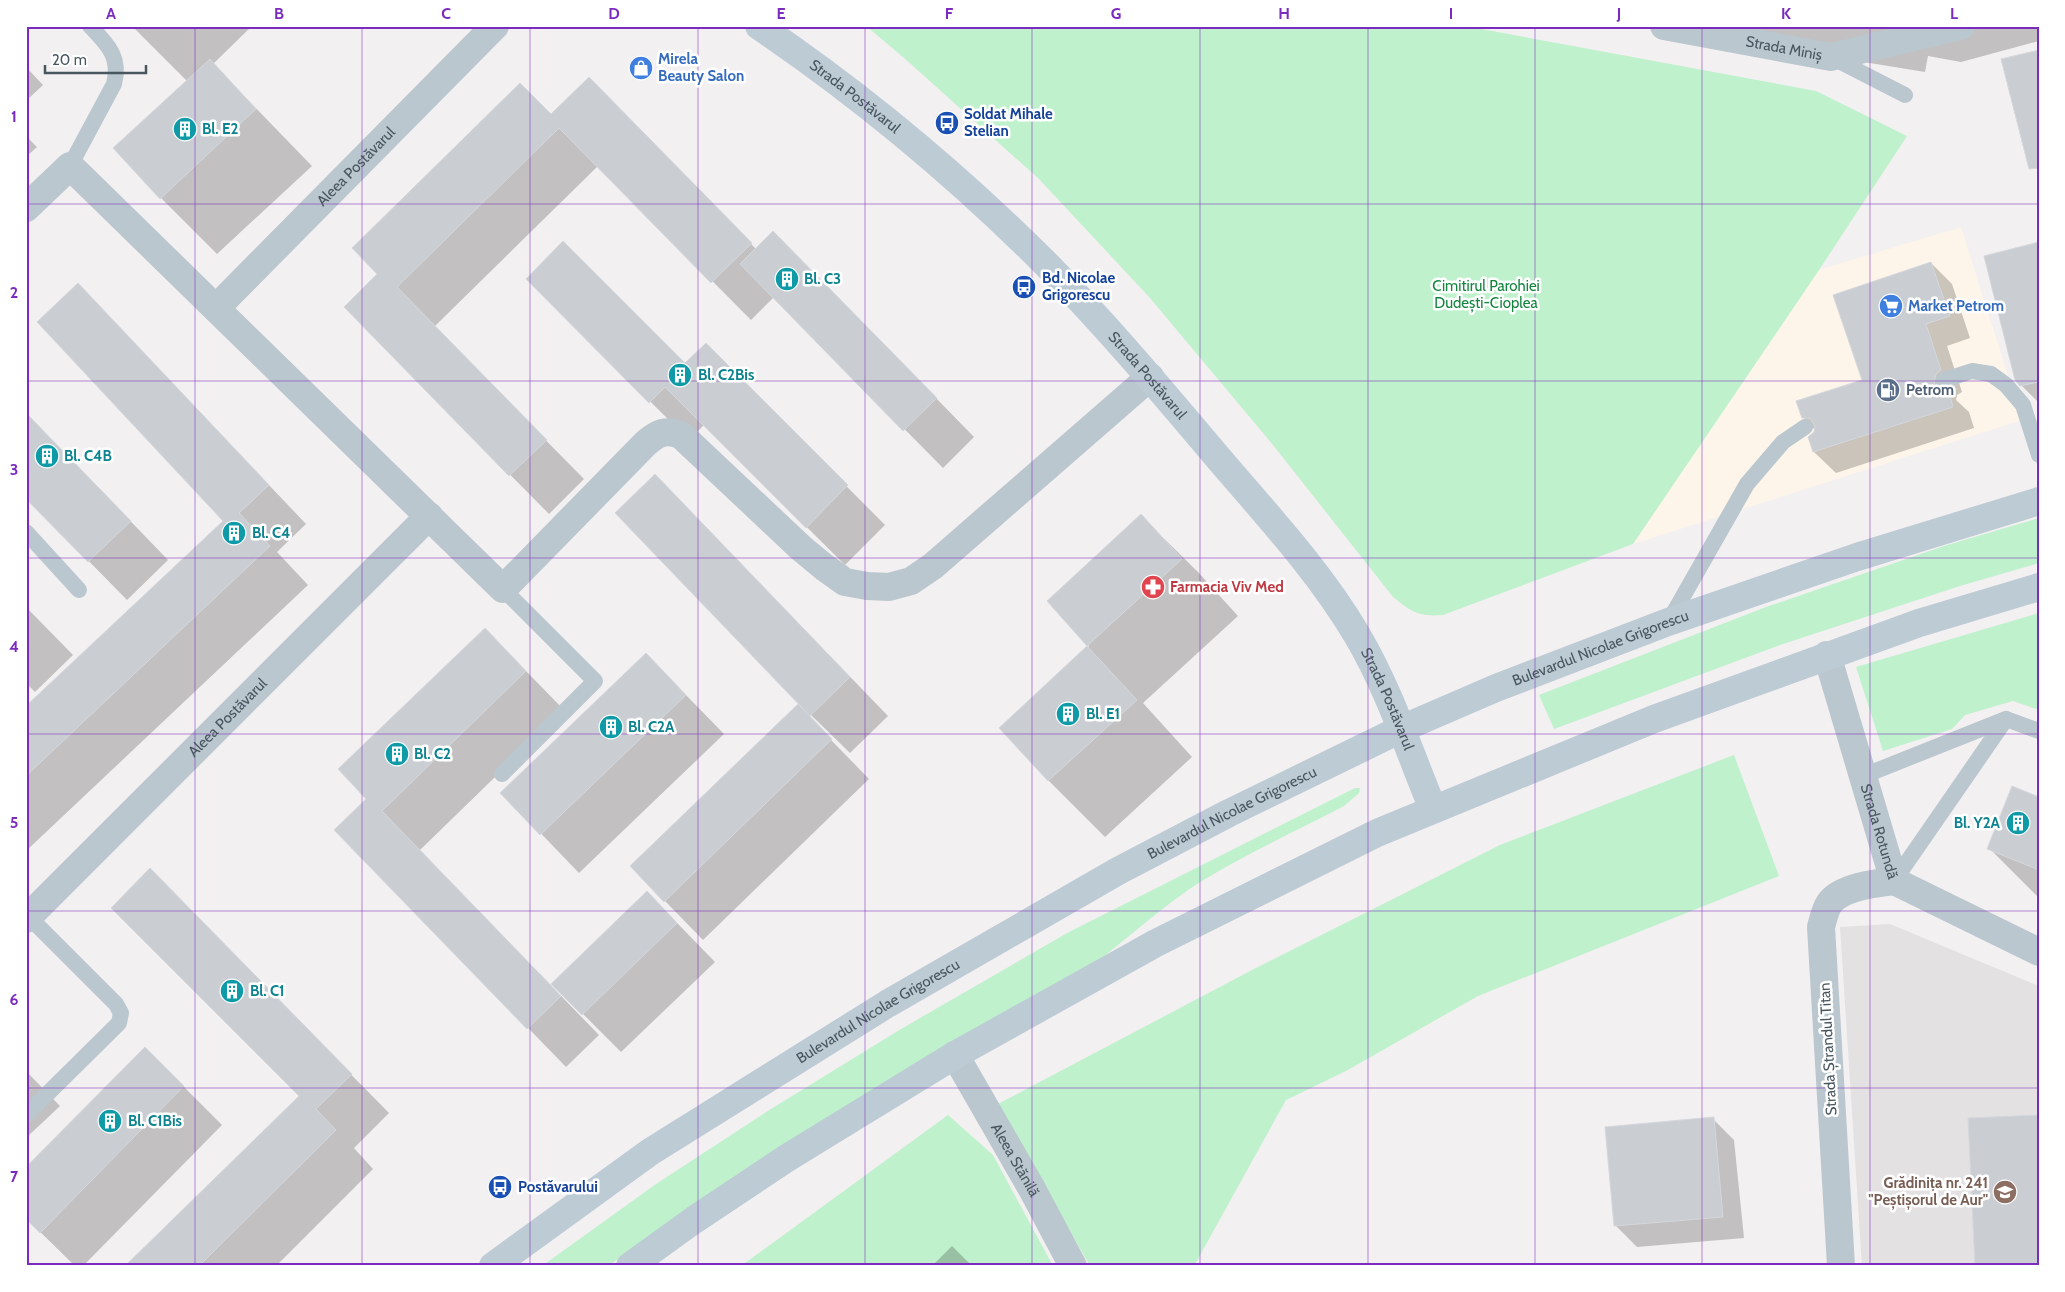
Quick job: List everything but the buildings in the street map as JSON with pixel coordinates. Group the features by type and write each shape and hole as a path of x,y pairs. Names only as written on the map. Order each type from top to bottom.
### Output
{"main road":[{"name":"Strada Postăvarul","path":"759,26 867,104 936,162 1046,264 1150,378 1298,552 1338,605 1363,647 1401,729 1432,809"},
{"name":"Bulevardul Nicolae Grigorescu","path":"493,1266 650,1152 887,1004 1118,871 1229,813 1401,729 1496,688 1668,622 1856,556 2039,501"},
{"path":"630,1266 787,1158 955,1055 1156,943 1377,833 1654,719 1919,623 2039,587"}],"street":[{"name":"Aleea Postăvarul","path":"216,308 495,26"},
{"name":"Strada Miniș","path":"1664,26 1830,57 1961,26"},
{"path":"26,208 70,166 503,589 646,443 659,432 670,431 681,435 801,548 845,582 866,586 889,587 911,581 933,566 1150,378"},
{"name":"Aleea Postăvarul","path":"27,916 429,516"},
{"name":"Strada Rotundă","path":"1827,655 1894,881 1998,934 2039,952"},
{"name":"Strada Ștrandul Titan","path":"1841,1266 1821,927 1829,904 1844,893 1864,885 1894,881"},
{"name":"Aleea Stănilă","path":"955,1055 1032,1189 1073,1266"}],"lane":[{"path":"70,166 114,84 117,72 114,58 106,43 90,26"},
{"path":"1830,57 1905,95"},
{"path":"1944,380 1972,371 1991,374 2006,385 2023,405 2039,455"},
{"path":"1668,622 1747,484 1783,442 1805,426"},
{"path":"26,532 80,590"},
{"path":"502,774 595,681 503,589"},
{"path":"1894,881 2006,719"},
{"path":"1863,776 2006,719 2039,731"},
{"path":"26,1114 119,1023 121,1013 116,1004 27,916"}],"shaded area":[{"path":"1961,227 2022,420 1633,544 1819,270"},
{"path":"1890,924 2039,986 2039,1266 1862,1266 1840,927"}],"green space":[{"name":"Cimitirul Parohiei Dudești-Cioplea","path":"866,26 1465,26 1816,91 1907,136 1819,270 1633,544 1443,615 1427,615 1411,610 1393,597 1273,445 1150,298 1039,179"},
{"path":"2039,518 2039,563 1960,586 1783,644 1554,729 1539,695 1766,607 1944,546"},
{"path":"2039,613 2039,710 2013,701 1965,715 1952,729 1883,751 1856,667"},
{"path":"1734,755 1779,876 1478,996 1346,1071 1286,1100 1194,1266 1090,1266 998,1104 1252,970 1500,845"},
{"path":"1355,788 1360,788 1359,793 1344,806 1205,879 1161,910 1090,967 678,1217 608,1266 542,1266 656,1184 771,1109 901,1029 1069,932"},
{"path":"948,1115 993,1155 1053,1266 741,1266"}],"place":[{"name":"Mirela Beauty Salon","path":"641,68"},
{"name":"Soldat Mihale Stelian","path":"947,123"},
{"name":"Bl. E2","path":"185,129"},
{"name":"Bl. C3","path":"787,279"},
{"name":"Bd. Nicolae Grigorescu","path":"1024,287"},
{"name":"Market Petrom","path":"1891,306"},
{"name":"Bl. C2Bis","path":"680,375"},
{"name":"Petrom","path":"1888,390"},
{"name":"Bl. C4B","path":"47,456"},
{"name":"Bl. C4","path":"234,533"},
{"name":"Farmacia Viv Med","path":"1153,587"},
{"name":"Bl. E1","path":"1068,714"},
{"name":"Bl. C2A","path":"611,727"},
{"name":"Bl. C2","path":"397,754"},
{"name":"Bl. Y2A","path":"2018,823"},
{"name":"Bl. C1","path":"232,991"},
{"name":"Bl. C1Bis","path":"110,1121"},
{"name":"Postăvarului","path":"500,1187"},
{"name":"Grădinița nr. 241 \"Peștișorul de Aur\"","path":"2005,1192"}]}
